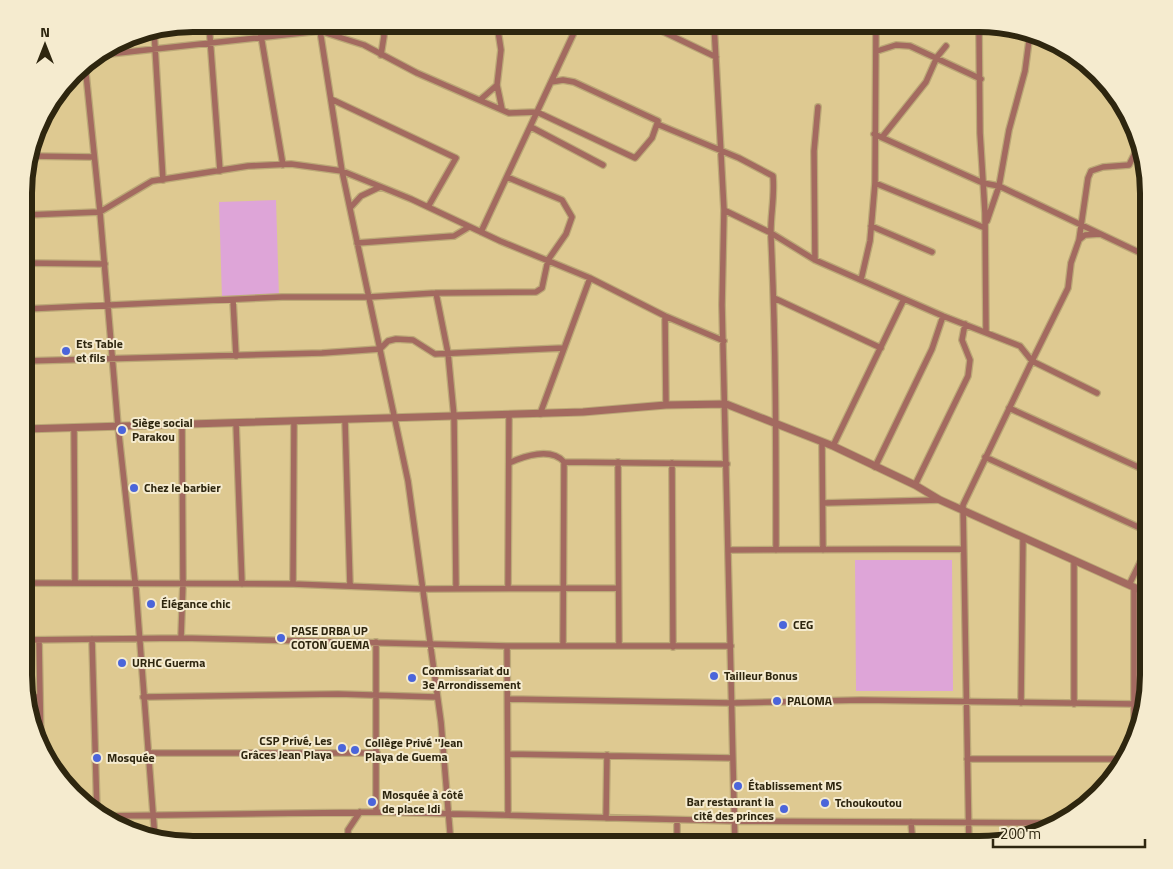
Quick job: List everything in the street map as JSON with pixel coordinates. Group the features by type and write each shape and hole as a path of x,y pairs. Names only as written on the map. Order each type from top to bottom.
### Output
{"street":[{"path":"210,32 220,171"},
{"path":"260,32 283,164"},
{"path":"115,53 309,32"},
{"path":"320,32 342,171 408,481 440,722 450,836"},
{"path":"324,32 364,45 381,55 509,113 537,112 635,158 652,138 658,121 574,82 563,80 551,82"},
{"path":"381,55 383,32"},
{"path":"498,32 501,50 498,86 502,109"},
{"path":"480,232 574,32"},
{"path":"665,33 716,57"},
{"path":"715,33 724,210 724,341 735,836"},
{"path":"861,280 871,226 875,184 876,33"},
{"path":"979,33 986,331"},
{"path":"155,37 162,180"},
{"path":"985,228 999,186 1009,130 1025,71 1029,41"},
{"path":"877,51 903,44 937,57 980,78"},
{"path":"883,136 926,82 937,57 946,46"},
{"path":"86,73 109,304 118,426 135,584 140,640 142,697 154,831"},
{"path":"480,100 498,86"},
{"path":"331,99 456,158 428,208"},
{"path":"815,260 814,151 818,107"},
{"path":"657,124 763,169 773,176 775,200 771,233 776,424 776,550"},
{"path":"531,127 603,164"},
{"path":"874,134 883,136 984,183 999,186 1140,253"},
{"path":"969,836 963,549 963,511 966,497 1068,288 1071,263 1079,240 1088,178 1091,171 1103,167 1129,164 1135,152"},
{"path":"37,156 93,157"},
{"path":"32,215 100,212 152,181 220,171 283,164 342,171 590,278 665,316 724,341"},
{"path":"32,308 282,297 369,297 436,293 536,292 542,288 546,280 548,260 566,234 572,217 562,200 507,177"},
{"path":"875,184 985,228"},
{"path":"350,208 360,196 382,187"},
{"path":"724,210 771,233 815,260 943,316 986,331 1020,346 1032,361 1096,393"},
{"path":"871,226 932,252"},
{"path":"357,243 454,236 469,227"},
{"path":"1079,240 1085,235 1102,234"},
{"path":"32,263 105,264"},
{"path":"540,414 590,278"},
{"path":"436,293 448,353 454,416 456,588"},
{"path":"774,298 881,348"},
{"path":"833,446 904,299"},
{"path":"233,300 236,356"},
{"path":"665,316 666,405"},
{"path":"875,467 932,349 943,316"},
{"path":"915,485 968,376 970,360 962,340 965,324"},
{"path":"32,361 236,356 380,349 388,341 408,340 414,340 430,352 448,353 564,348"},
{"path":"32,429 540,414 666,405 726,404 833,446 915,485 963,511 1140,590"},
{"path":"1009,408 1140,468"},
{"path":"508,588 509,414"},
{"path":"345,420 350,585"},
{"path":"293,584 294,421"},
{"path":"236,423 242,584"},
{"path":"181,638 183,584 182,424"},
{"path":"74,428 75,582"},
{"path":"822,442 823,550"},
{"path":"509,463 525,457 548,454 557,455 564,462 727,464"},
{"path":"985,457 1140,528"},
{"path":"562,646 564,462"},
{"path":"618,462 618,646"},
{"path":"672,463 673,647"},
{"path":"823,503 940,500"},
{"path":"1021,704 1023,538"},
{"path":"729,550 963,549"},
{"path":"1074,561 1074,704"},
{"path":"1134,719 1132,587 1140,567"},
{"path":"33,583 293,584 422,589 618,588"},
{"path":"33,640 181,638 507,646 731,646"},
{"path":"92,639 97,804"},
{"path":"39,640 41,725"},
{"path":"376,642 376,812"},
{"path":"507,646 508,814"},
{"path":"35,697 40,697"},
{"path":"142,697 436,697"},
{"path":"508,699 732,703 861,700 1021,704 1134,704"},
{"path":"148,753 377,753"},
{"path":"508,754 733,758"},
{"path":"606,818 607,755"},
{"path":"967,759 1117,759"},
{"path":"348,836 348,830 360,812"},
{"path":"115,816 447,812 677,820 1044,823"},
{"path":"677,820 677,836"},
{"path":"911,822 912,836"}],"shaded area":[{"path":"276,200 279,297 222,298 219,202"},
{"path":"855,560 952,560 953,691 856,691"}],"place":[{"name":"Ets Table et fils","path":"66,351"},
{"name":"Siège social Parakou","path":"122,430"},
{"name":"Chez le barbier","path":"134,488"},
{"name":"Élégance chic","path":"151,604"},
{"name":"CEG","path":"783,625"},
{"name":"PASE DRBA UP COTON GUEMA","path":"281,638"},
{"name":"URHC Guerma","path":"122,663"},
{"name":"Tailleur Bonus","path":"714,676"},
{"name":"Commissariat du 3e Arrondissement","path":"412,678"},
{"name":"PALOMA","path":"777,701"},
{"name":"CSP Privé, Les Grâces Jean Playa","path":"342,748"},
{"name":"Collège Privé ''Jean Playa de Guema","path":"355,750"},
{"name":"Mosquée","path":"97,758"},
{"name":"Établissement MS","path":"738,786"},
{"name":"Mosquée à côté de place Idi","path":"372,802"},
{"name":"Tchoukoutou","path":"825,803"},
{"name":"Bar restaurant la cité des princes","path":"784,809"}]}
